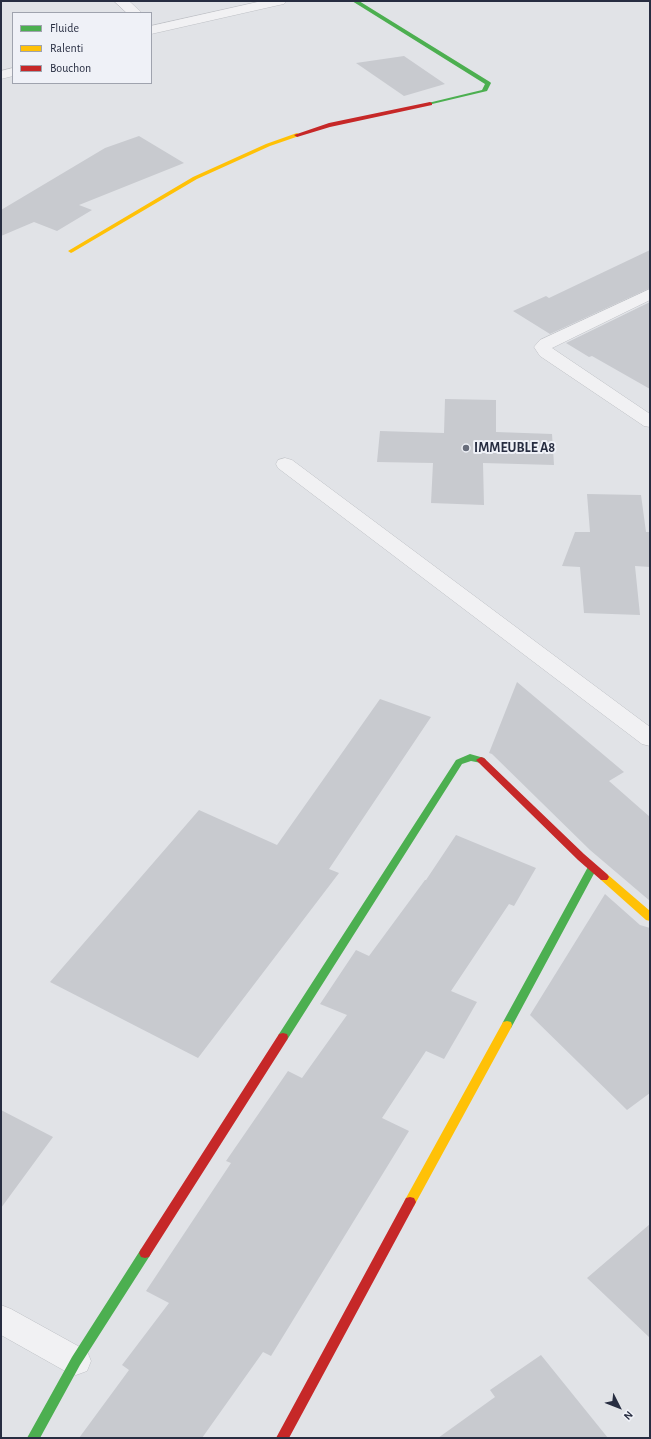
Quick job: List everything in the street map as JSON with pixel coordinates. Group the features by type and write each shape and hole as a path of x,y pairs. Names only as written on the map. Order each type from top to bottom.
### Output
{"street":[{"path":"121,1 134,12"},
{"path":"152,30 279,1"},
{"path":"71,251 195,178 268,146 330,125 467,96 484,91 488,83 391,22 354,1"},
{"path":"1,75 12,72"},
{"path":"650,294 546,344 543,348 546,352 650,422"},
{"path":"285,464 650,738"},
{"path":"33,1438 76,1361 459,762 470,757 483,761 592,868 650,917"},
{"path":"282,1438 592,868"},
{"path":"1,1319 76,1361"}],"building":[{"path":"404,56 445,84 404,96 356,63"},
{"path":"139,136 184,163 79,205 92,210 57,231 34,222 1,236 1,210 105,148"},
{"path":"650,250 650,288 550,334 513,311 546,296 549,298"},
{"path":"650,302 650,389 592,356 589,357 566,343"},
{"name":"IMMEUBLE A8","path":"445,399 496,400 496,432 552,434 554,465 483,463 484,505 431,503 433,463 377,462 380,431 444,433"},
{"path":"587,494 641,495 646,532 650,532 650,567 635,566 640,615 584,613 580,567 562,566 575,532 590,532"},
{"path":"517,682 624,772 609,781 650,817 650,901 590,850 492,754 489,753"},
{"path":"380,699 431,717 329,869 339,873 198,1058 50,982 199,810 277,845"},
{"path":"456,835 536,868 514,906 509,904 451,991 477,1002 444,1059 426,1051 382,1118 409,1131 271,1356 263,1352 202,1438 79,1438 129,1370 122,1365 169,1303 146,1291 231,1163 226,1161 288,1071 302,1078 347,1015 320,1004 356,950 369,956 426,880"},
{"path":"605,894 640,925 650,928 650,1093 627,1110 530,1015"},
{"path":"1,1110 53,1137 1,1208"},
{"path":"650,1224 650,1338 587,1278"},
{"path":"541,1355 608,1438 438,1438 495,1397 490,1390"}],"traffic: fast":[{"path":"355,1 488,83 484,91 430,104"},
{"path":"283,1037 459,762 470,757 481,760"},
{"path":"507,1025 592,868"},
{"path":"33,1438 76,1361 145,1253"}],"traffic: slow":[{"path":"71,251 195,178 268,145 297,135"},
{"path":"604,877 650,917"},
{"path":"410,1202 507,1025"}],"traffic: jam":[{"path":"297,135 329,125 430,104"},
{"path":"481,760 581,857 604,877"},
{"path":"145,1253 283,1037"},
{"path":"282,1438 410,1202"}],"place":[{"name":"IMMEUBLE A8","path":"466,448"}]}
